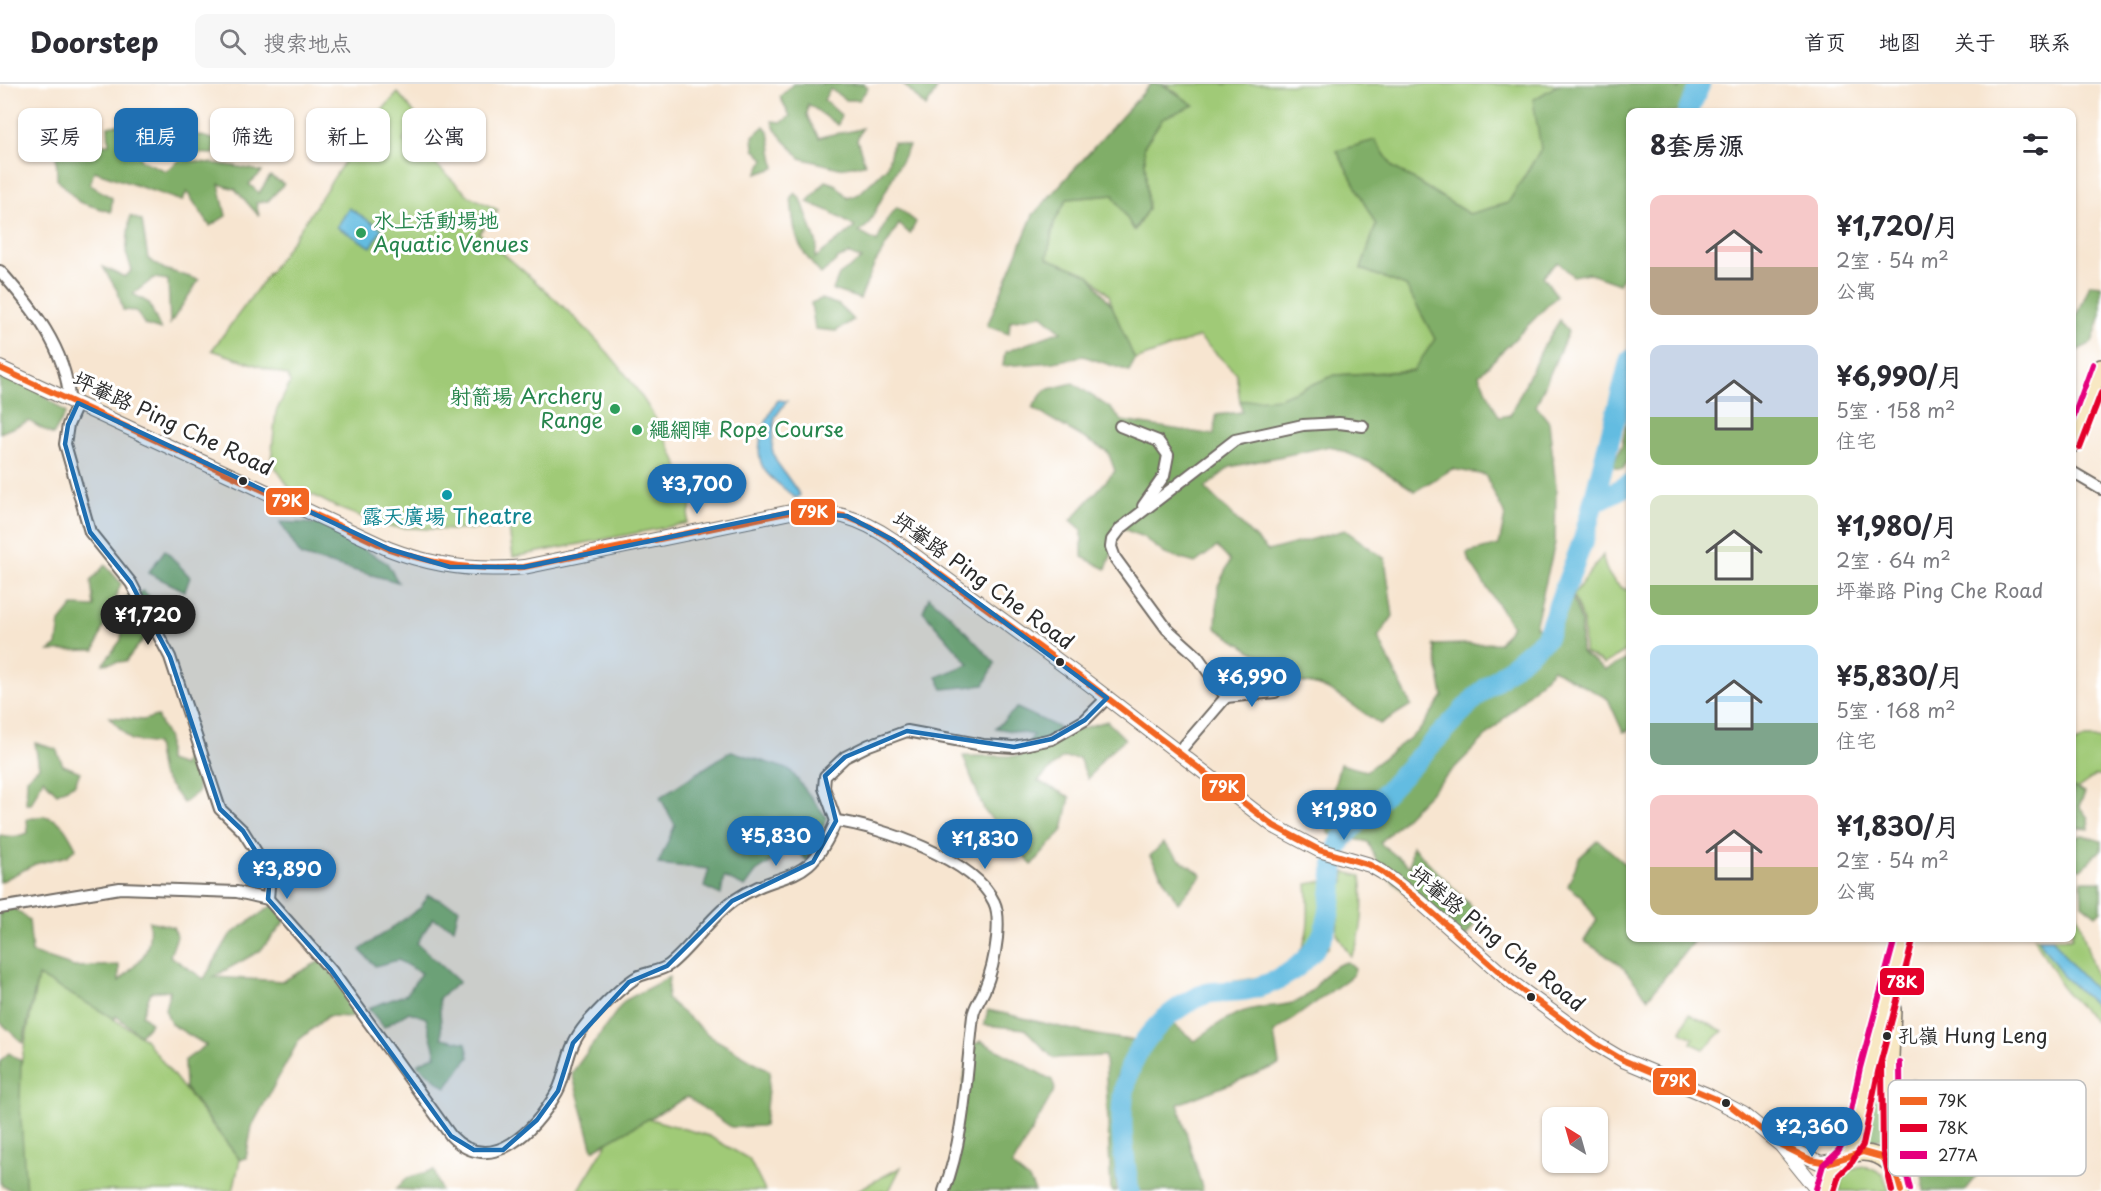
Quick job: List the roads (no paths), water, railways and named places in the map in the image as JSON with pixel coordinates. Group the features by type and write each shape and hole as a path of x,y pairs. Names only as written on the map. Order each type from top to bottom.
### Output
{"main road":[{"path":"2076,434 2101,367"},
{"path":"1826,1191 1829,1174 1854,1142 1869,1070 1903,942"},
{"path":"1890,1080 1894,982"},
{"path":"1843,1158 1863,1152 1875,1154 1888,1163"},
{"path":"1898,1176 1900,1191"}],"street":[{"path":"0,270 24,299 61,358 74,401 65,444 90,532 131,583 170,657 220,809 243,831 270,873 268,899"},
{"name":"坪輋路 Ping Che Road","path":"0,368 389,549 450,567 494,570 524,567 791,512 819,511 847,516 866,523 1107,698 1274,826 1319,850 1360,862 1382,872 1416,898 1512,983 1596,1044 1623,1060 1728,1104 1781,1145 1818,1191"},
{"path":"1226,697 1197,656 1167,629 1115,558 1111,547 1115,536 1135,516 1234,440 1303,425 1339,423 1363,426"},
{"path":"1120,426 1158,441 1168,455 1164,476 1135,516"},
{"path":"2076,474 2101,489"},
{"path":"1178,753 1226,697 1275,692"},
{"path":"0,908 120,888 237,892 268,899 331,970 451,1136 460,1145 487,1153 503,1150 537,1120 558,1091 573,1043 604,1005 629,982 667,966 732,902 748,892 801,872 813,862 828,841 836,820 824,788 825,777 845,757 907,731 983,745 1014,747 1052,739 1085,720 1107,698"},
{"path":"836,820 886,831 953,862 985,890 997,910 993,965 973,1011 964,1103 951,1173 944,1191"},
{"path":"1781,1145 1821,1163 1843,1158"}],"water":[{"path":"349,208 382,229 371,247 337,227"},
{"path":"778,400 787,401 775,417 772,449 776,461 800,495 795,498 766,472 759,455 765,425"},
{"path":"2041,942 2055,942 2074,968 2101,996 2101,1011 2063,976"}],"waterway":[{"path":"1690,108 1700,84"},
{"path":"1129,1191 1123,1143 1123,1098 1127,1076 1148,1036 1171,1014 1197,997 1209,993 1257,988 1286,975 1311,954 1326,924 1336,852 1342,839 1477,696 1546,638 1584,538 1626,375"},
{"path":"1593,503 1626,486"}],"place":[{"name":"水上活動場地 Aquatic Venues","path":"361,233"},
{"name":"射箭場 Archery Range","path":"615,409"},
{"name":"繩網陣 Rope Course","path":"637,430"},
{"name":"露天廣場 Theatre","path":"447,495"},
{"name":"孔嶺 Hung Leng","path":"1887,1036"}]}
